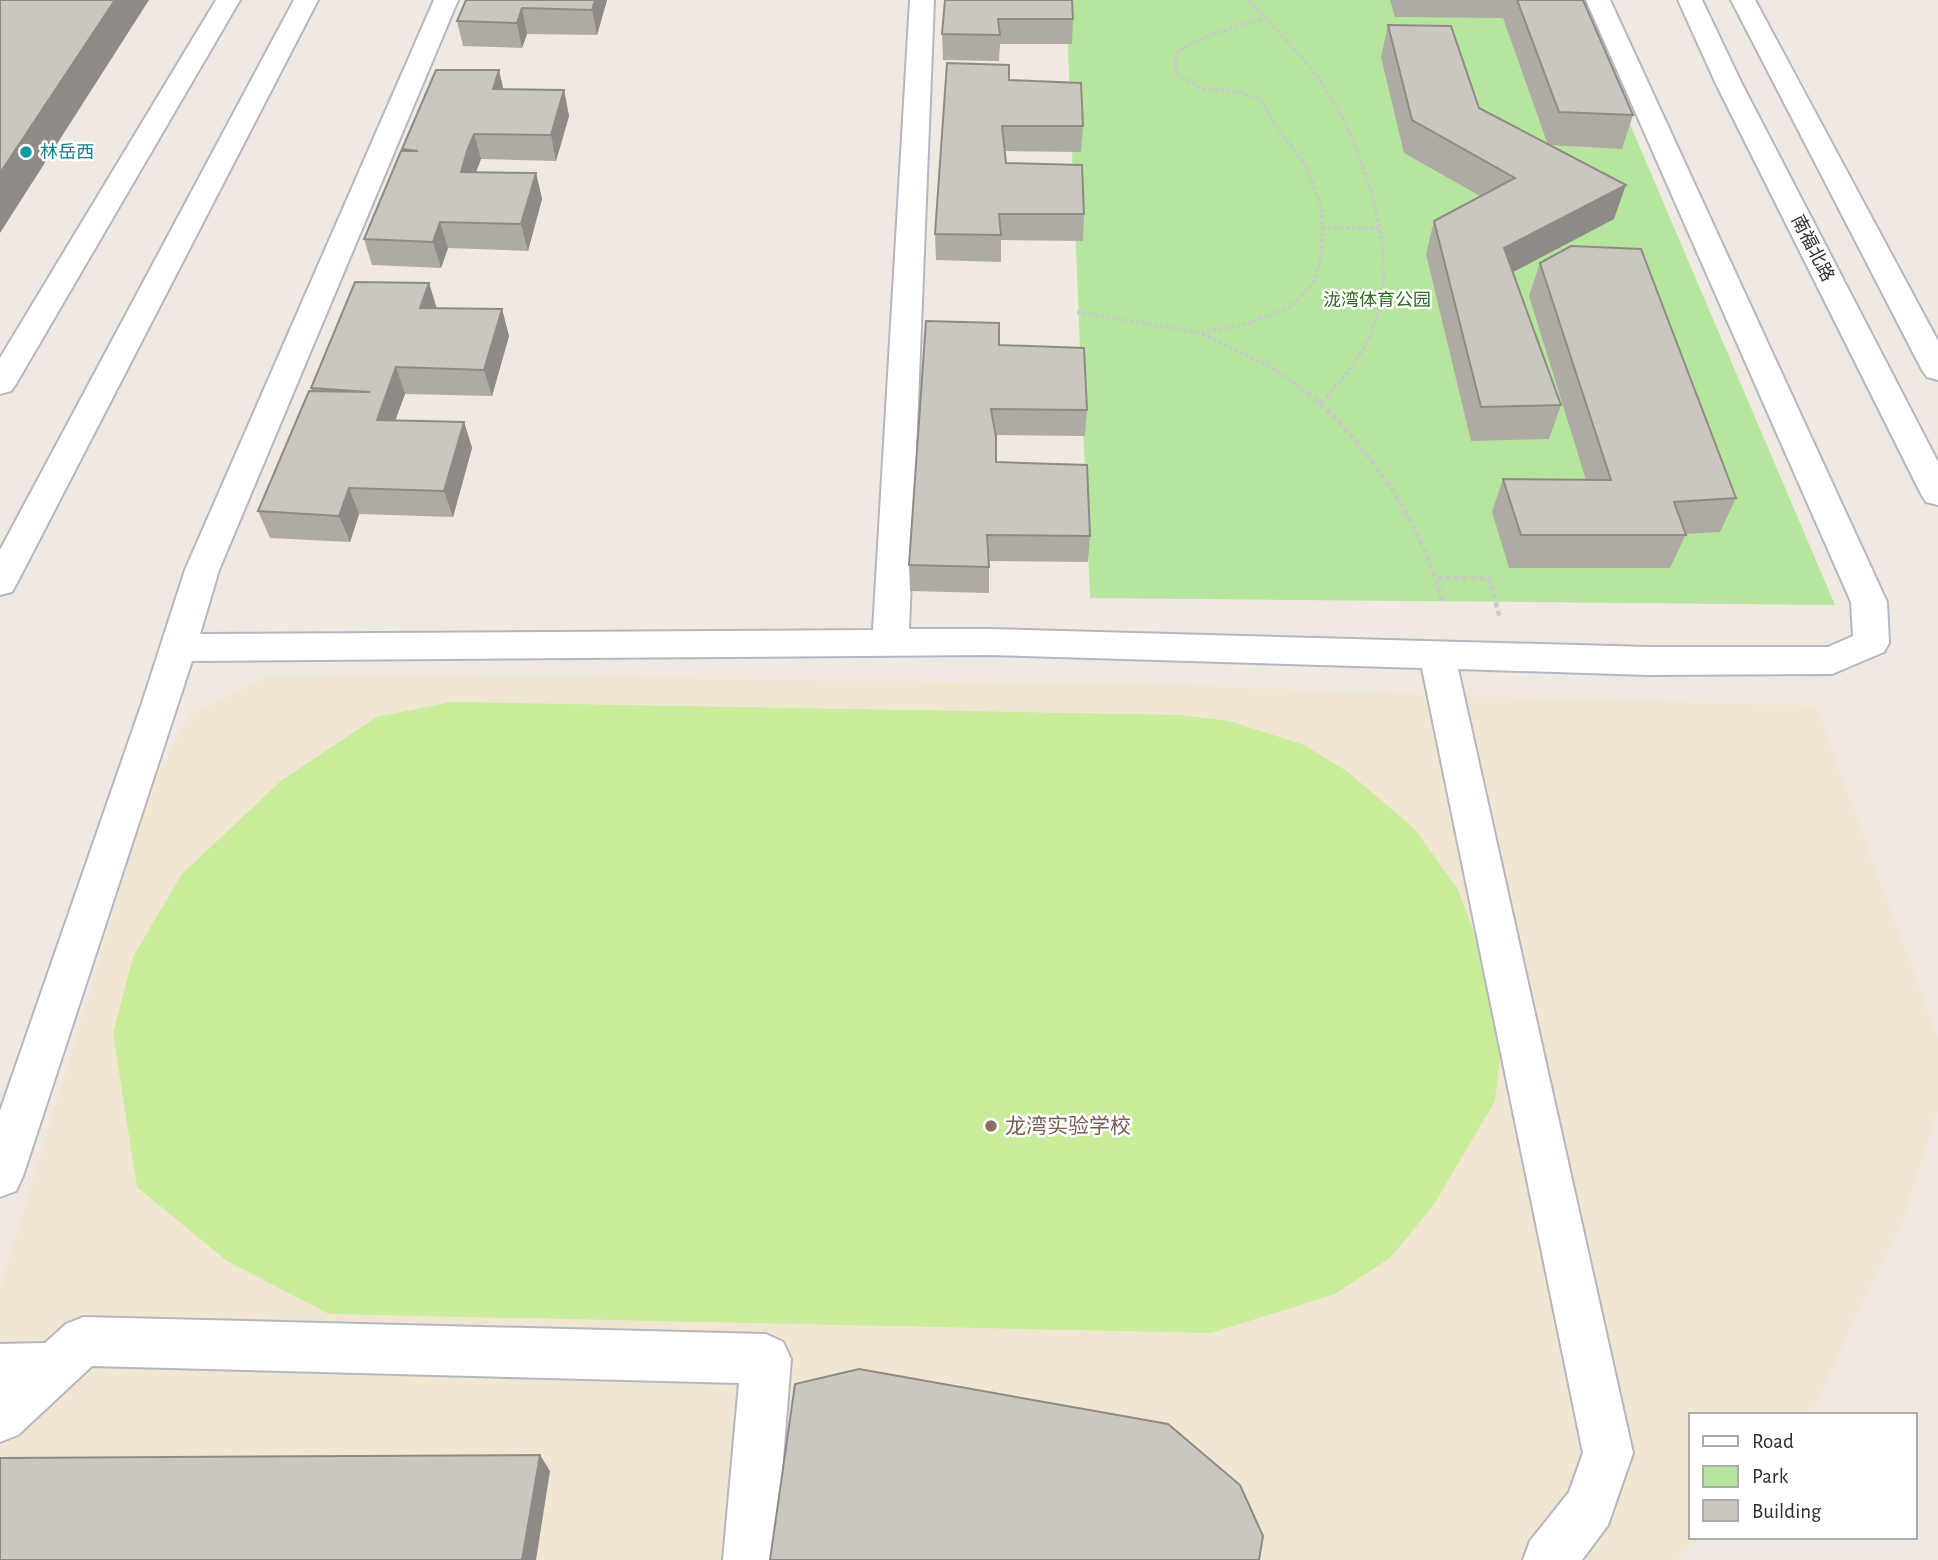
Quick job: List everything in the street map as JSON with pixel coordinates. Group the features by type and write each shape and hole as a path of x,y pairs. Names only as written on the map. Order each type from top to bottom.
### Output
{"street":[{"path":"0,384 228,0"},
{"path":"0,583 306,0"},
{"path":"0,1176 202,570 446,0"},
{"path":"890,642 922,0"},
{"path":"178,648 989,642 1648,662 1832,660 1871,643 1869,602 1598,0"},
{"name":"南福北路","path":"1690,0 1729,84 1938,494"},
{"path":"1743,0 1938,370"},
{"path":"1437,655 1608,1453 1590,1507 1549,1560"},
{"path":"0,1418 83,1341 766,1359 749,1560"},
{"path":"0,1369 55,1367"}],"path":[{"path":"1248,0 1302,56 1332,98 1369,186 1379,229 1384,283 1371,337 1341,383 1320,404"},
{"path":"1201,333 1243,325 1290,307 1313,284 1322,252 1322,209 1305,164 1261,100 1240,92 1204,89 1175,73 1177,51 1213,34 1264,18"},
{"path":"1322,227 1379,229"},
{"path":"1077,312 1201,333 1240,349 1297,383 1347,427 1386,480 1437,578 1442,601"},
{"path":"1437,578 1489,579 1499,618 1509,618"}],"shaded area":[{"name":"龙湾实验学校","path":"429,675 1175,685 1816,706 1938,1039 1938,1111 1903,1219 1811,1413 1689,1413 1689,1539 1699,1539 1676,1560 0,1560 0,1290 153,780 191,714 266,676"}],"green space":[{"name":"泷湾体育公园","path":"1066,0 1577,0 1835,605 1090,598"},
{"path":"451,702 1182,715 1229,721 1304,745 1348,772 1414,828 1458,890 1486,963 1502,1038 1495,1101 1433,1206 1390,1258 1335,1294 1211,1333 329,1314 227,1261 137,1187 113,1034 133,957 182,874 281,781 377,717"}],"building":[{"path":"0,0 115,0 0,173"},
{"path":"466,0 595,0 592,10 522,8 517,23 457,21"},
{"path":"945,0 1072,0 1073,19 998,19 1000,35 942,34"},
{"path":"1517,0 1583,0 1633,115 1559,112"},
{"path":"1388,25 1451,26 1479,108 1626,185 1504,248 1561,405 1481,407 1434,221 1515,178 1412,120"},
{"path":"947,63 1009,65 1009,80 1081,83 1083,126 1002,126 1006,163 1082,165 1084,214 999,214 1001,235 935,234"},
{"path":"436,70 499,70 493,89 564,90 551,135 474,134 467,151 461,172 536,173 521,224 440,222 433,242 364,239 401,151 418,151 402,149"},
{"path":"1571,246 1641,249 1736,498 1674,502 1686,535 1521,535 1503,479 1611,480 1540,263"},
{"path":"355,282 429,283 420,308 502,309 484,370 396,367 377,420 464,422 444,491 349,488 339,516 258,511 309,391 370,392 311,388"},
{"path":"926,321 999,323 999,345 1084,348 1087,410 991,409 996,437 996,462 1087,465 1090,536 987,535 989,567 909,565"},
{"path":"859,1369 1168,1424 1240,1485 1263,1536 1259,1560 770,1560 795,1384"},
{"path":"540,1455 522,1560 0,1560 0,1458"}],"place":[{"name":"林岳西","path":"26,152"},
{"name":"龙湾实验学校","path":"991,1126"}]}
